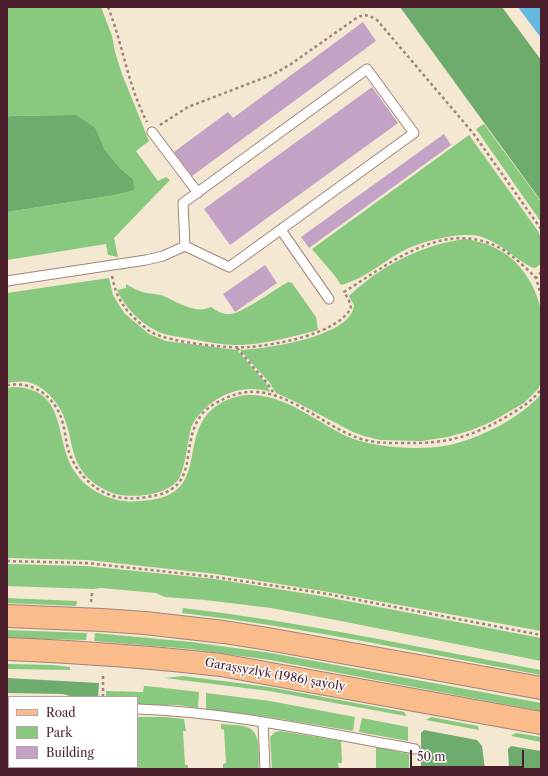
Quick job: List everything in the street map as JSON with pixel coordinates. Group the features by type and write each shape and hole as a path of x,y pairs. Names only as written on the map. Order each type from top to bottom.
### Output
{"main road":[{"path":"7,616 102,620 224,632 541,688"},
{"name":"Garaşsyzlyk (1986) şaýoly","path":"7,649 96,653 173,659 221,665 541,723"}],"lane":[{"path":"7,281 146,260 163,256 185,246 229,267 414,133 367,70 183,203 185,246"},
{"path":"152,132 198,193"},
{"path":"281,230 330,299"},
{"path":"138,710 162,710 263,722 415,749"},
{"path":"263,722 265,769"}],"path":[{"path":"541,272 536,278 541,295"},
{"path":"237,348 267,383 275,396"},
{"path":"7,385 22,384 30,386 37,389 50,400 61,417 68,450 81,475 103,492 124,498 157,496 167,492 178,484 184,475 191,442 198,420 203,413 212,406 239,393 258,392 275,396 290,402 362,439 380,443 422,444 448,441 473,434 492,425 524,406 533,399 541,389"},
{"path":"7,561 86,563 216,577 322,594 541,635"},
{"path":"103,673 103,696"}],"green space":[{"path":"7,7 101,7 112,36 122,74 149,141 136,151 158,181 166,177 170,180 114,238 118,257 108,255 106,244 7,260 7,212 109,196 133,179 120,168 105,150 95,127 76,115 10,116 7,118"},
{"path":"400,7 502,7 541,60 541,201"},
{"path":"76,115 95,127 105,150 120,168 133,179 134,190 109,196 7,212 7,118 10,116"},
{"path":"484,124 541,202 541,222 476,129"},
{"path":"469,135 538,231 541,238 541,264 535,268 531,267 496,243 475,235 446,237 411,247 360,278 341,285 312,249"},
{"path":"465,239 489,245 513,260 531,283 539,301 541,310 541,383 538,389 524,403 491,422 472,430 448,437 422,441 380,440 364,436 353,432 276,393 269,382 240,350 287,344 324,333 339,325 350,316 354,305 349,296 375,275 418,251"},
{"path":"109,278 113,295 124,313 149,334 166,341 237,350 266,383 270,392 258,389 235,391 224,395 205,408 191,427 184,462 178,480 165,490 147,495 120,495 112,493 92,482 79,466 65,420 54,400 44,390 31,383 22,381 7,383 7,293"},
{"path":"288,282 292,283 316,317 318,330 277,340 245,345 217,343 167,335 159,332 144,323 131,312 117,290 126,288 126,284 140,291 161,295 192,308 205,309 211,307 225,314 231,314 243,310"},
{"path":"13,387 31,390 43,396 51,406 57,418 68,459 78,477 82,481 103,495 128,501 151,500 170,494 181,485 188,472 199,428 207,415 221,403 235,397 250,395 276,399 300,410 334,430 357,440 383,446 426,448 462,442 487,432 523,411 541,394 541,631 323,591 216,574 87,560 7,558 7,388"},
{"path":"7,564 86,566 215,579 321,596 541,638 541,661 271,608 165,597 156,593 101,588 7,586"},
{"path":"7,598 77,601 76,606 7,603"},
{"path":"183,608 273,620 362,636 541,670 541,675 317,633 182,613"},
{"path":"7,630 87,633 86,640 7,638"},
{"path":"95,633 191,642 271,653 541,703 541,711 270,660 190,649 94,641"},
{"path":"7,664 52,665 70,667 70,670 7,669"},
{"path":"183,676 269,687 404,712 406,716 269,691 165,678"},
{"path":"7,678 99,683 98,696 7,693"},
{"path":"144,686 199,692 198,708 178,705 138,705 138,696 106,696 106,691 143,692"},
{"path":"206,693 270,701 355,717 353,731 268,717 206,709"},
{"path":"138,717 184,719 186,731 183,731 185,765 188,765 188,769 95,769 138,768"},
{"path":"431,717 478,726 479,730 426,720"},
{"path":"362,718 408,727 408,741 359,732"},
{"path":"221,724 243,726 253,731 258,740 259,769 223,769 223,764 226,763 224,730 221,729"},
{"path":"424,730 477,740 482,746 485,769 421,769 421,733"},
{"path":"280,731 341,741 342,763 338,763 339,769 272,769 270,737 275,732"},
{"path":"516,733 541,737 541,742 511,736"},
{"path":"511,746 541,751 541,769 509,769 508,749"},
{"path":"376,747 409,754 409,769 376,769"}],"water":[{"path":"518,7 541,7 541,38"}],"building":[{"path":"363,22 376,41 192,176 174,152 228,112 233,118"},
{"path":"372,87 398,123 230,245 204,209"},
{"path":"444,134 451,145 309,248 301,237"},
{"path":"265,265 277,283 235,312 223,294"}]}
